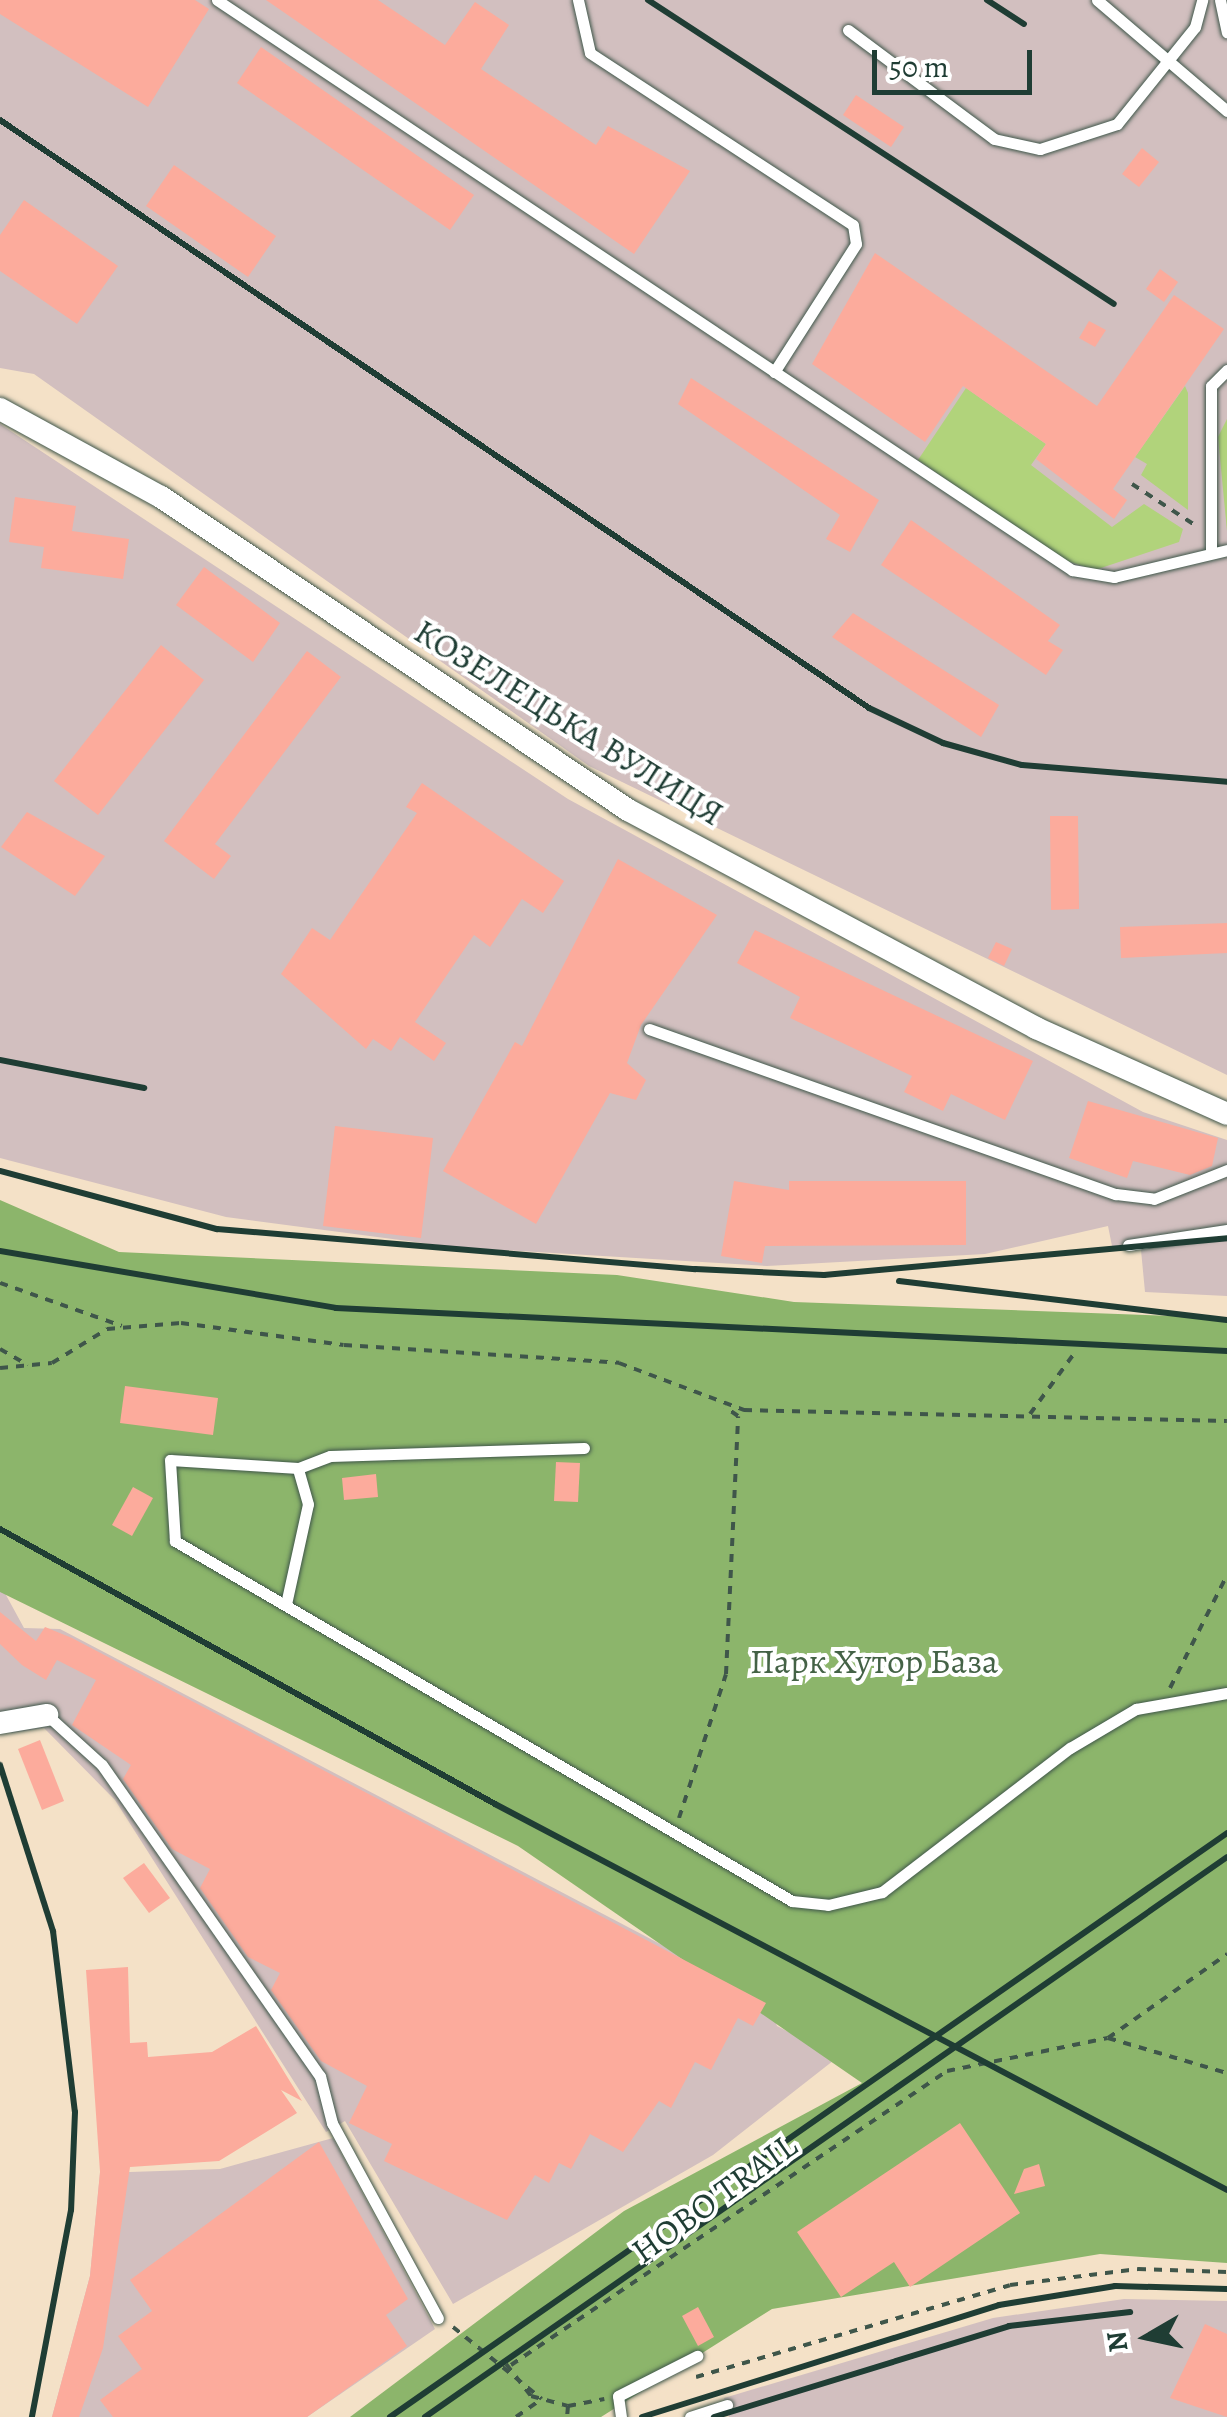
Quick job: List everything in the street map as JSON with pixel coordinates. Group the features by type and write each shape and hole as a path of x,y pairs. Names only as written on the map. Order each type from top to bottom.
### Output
{"street":[{"name":"КОЗЕЛЕЦЬКА ВУЛИЦЯ","path":"0,409 161,497 628,810 1036,1028 1227,1114"},
{"path":"0,1723 48,1715"}],"lane":[{"path":"217,0 1072,570 1114,577 1227,550"},
{"path":"578,0 590,53 853,225 856,244 774,372"},
{"path":"1097,0 1172,58 1227,111"},
{"path":"848,30 994,138 1040,149 1117,124 1172,58 1202,0"},
{"path":"1220,0 1227,32"},
{"path":"1211,553 1211,386 1227,370"},
{"path":"649,1029 1116,1194 1154,1198 1227,1170"},
{"path":"1128,1245 1227,1230"},
{"path":"584,1448 330,1456 298,1468 170,1460 176,1541 676,1827 792,1901 828,1905 882,1892 1070,1748 1166,1697 1227,1693"},
{"path":"286,1604 308,1504 298,1468"},
{"path":"48,1715 102,1765 320,2076 332,2124 438,2318"},
{"path":"621,2417 618,2396 697,2356"},
{"path":"690,2417 727,2404"}],"path":[{"path":"1132,484 1211,536"},
{"path":"0,1282 122,1326 181,1323 344,1345 619,1363 721,1404 738,1416 726,1674 676,1827"},
{"path":"0,1368 52,1363 122,1326"},
{"path":"0,1349 28,1365"},
{"path":"1030,1414 1073,1356"},
{"path":"721,1404 1227,1421"},
{"path":"1166,1697 1227,1575"},
{"path":"1108,2038 1227,1954"},
{"path":"1108,2038 1227,2073"},
{"name":"HOBO TRAIL","path":"508,2364 948,2071 1108,2038"},
{"path":"685,2380 1010,2285 1138,2269 1227,2272"},
{"path":"438,2318 508,2364 542,2399 568,2406 618,2396"},
{"path":"516,2417 542,2399"},
{"path":"568,2406 568,2417"}],"shaded area":[{"path":"0,0 1227,0 1227,1075 589,766 34,374 0,368"},
{"path":"0,424 568,799 1143,1112 1227,1140 1227,1296 1145,1292 1141,1250 1113,1251 1108,1226 985,1254 767,1266 453,1247 226,1217 0,1158"},
{"path":"0,1584 24,1628 60,1629 767,2000 777,2026 838,2057 713,2155 453,2304 345,2121 326,2132 115,1800 44,1728 12,1733 0,1715"},
{"path":"333,2138 435,2329 307,2417 52,2417 90,2276 100,2173 220,2169"},
{"path":"1124,2299 1227,2301 1227,2417 729,2417 724,2398 993,2318"}],"green space":[{"path":"1185,386 1188,510 1141,475 1147,464 1135,457"},
{"path":"966,388 1046,444 1031,465 1112,527 1144,504 1183,529 1179,542 1095,570 1061,559 918,460"},
{"path":"1227,419 1227,531 1218,437"},
{"name":"Парк Хутор База","path":"0,1200 119,1252 617,1275 794,1302 1227,1318 1227,2263 1100,2254 772,2309 601,2417 350,2417 624,2211 862,2083 518,1846 0,1592"}],"building":[{"path":"0,0 195,0 209,9 148,107 0,14"},
{"path":"266,0 378,0 445,45 475,2 509,25 481,69 596,145 608,126 690,171 634,254"},
{"path":"261,47 474,195 450,230 237,83"},
{"path":"856,95 904,127 891,147 843,115"},
{"path":"1142,148 1159,162 1139,187 1122,174"},
{"path":"174,165 276,236 248,277 146,206"},
{"path":"24,200 118,266 77,324 0,271 0,235"},
{"path":"875,253 1097,406 1174,295 1224,329 1113,489 1127,500 1114,519 1036,459 1046,444 963,386 925,442 812,364"},
{"path":"1160,269 1178,282 1164,302 1146,289"},
{"path":"1089,321 1106,330 1095,347 1079,338"},
{"path":"691,378 879,500 850,552 826,539 840,515 678,404"},
{"path":"15,497 76,506 72,531 129,539 123,579 41,568 44,547 9,542"},
{"path":"911,520 1060,625 1048,641 1063,650 1046,675 881,565"},
{"path":"204,567 280,623 253,662 176,605"},
{"path":"853,613 999,705 981,737 832,637"},
{"path":"161,645 204,680 98,815 54,781"},
{"path":"307,651 341,677 215,844 231,856 214,879 164,841"},
{"path":"422,783 564,881 543,913 522,899 490,947 474,935 415,1022 446,1043 434,1061 400,1037 391,1051 373,1039 366,1049 281,974 312,928 330,940 417,813 406,807"},
{"path":"27,812 105,856 75,896 1,847"},
{"path":"1050,816 1078,816 1079,909 1051,910"},
{"path":"618,859 717,915 641,1025 627,1063 646,1080 636,1100 610,1093 536,1224 443,1171 515,1042 522,1046"},
{"path":"1227,923 1227,953 1121,958 1120,927"},
{"path":"755,930 1033,1061 1005,1120 951,1094 943,1111 904,1092 912,1076 790,1018 800,997 737,963"},
{"path":"996,942 1012,949 1004,966 988,958"},
{"path":"1088,1101 1218,1138 1212,1166 1190,1175 1133,1161 1127,1178 1069,1158"},
{"path":"335,1126 433,1138 421,1238 323,1226"},
{"path":"734,1181 789,1190 789,1181 966,1181 966,1245 765,1246 762,1263 721,1256"},
{"path":"125,1386 218,1398 213,1435 120,1423"},
{"path":"556,1462 580,1463 578,1502 554,1501"},
{"path":"376,1474 378,1497 344,1500 342,1478"},
{"path":"133,1487 153,1498 132,1536 112,1525"},
{"path":"0,1612 36,1641 45,1627 72,1638 766,2003 753,2026 738,2018 711,2070 695,2062 671,2108 659,2101 623,2152 590,2134 571,2169 559,2163 549,2183 535,2175 507,2220 384,2161 392,2144 349,2123 367,2086 321,2061 271,1990 280,1973 248,1957 200,1888 210,1869 172,1849 123,1779 131,1765 72,1725 96,1680 57,1660 46,1680 22,1665 0,1644"},
{"path":"40,1740 64,1801 42,1810 18,1749"},
{"path":"144,1863 170,1898 149,1913 123,1878"},
{"path":"128,1967 130,2043 147,2042 148,2057 212,2052 256,2026 302,2101 281,2090 297,2113 219,2161 130,2167 103,2348 79,2417 52,2417 90,2276 100,2172 86,1970"},
{"path":"960,2123 1020,2213 910,2287 894,2262 841,2297 797,2232"},
{"path":"319,2142 408,2299 386,2315 407,2346 307,2417 113,2417 100,2400 142,2369 118,2336 152,2311 130,2280"},
{"path":"1039,2164 1045,2186 1014,2194 1024,2169"},
{"path":"698,2307 714,2337 698,2346 682,2316"},
{"path":"1205,2324 1227,2334 1227,2417 1170,2398"}],"railway":[{"path":"648,0 1114,304"},
{"path":"987,0 1024,24"},
{"path":"0,120 869,708 943,743 1022,765 1227,782"},
{"path":"0,1060 144,1088"},
{"path":"0,1171 217,1229 695,1269 824,1275 1227,1238"},
{"path":"0,1251 336,1308 1227,1351"},
{"path":"899,1281 1227,1320"},
{"path":"0,1529 495,1804 1227,2190"},
{"path":"0,1765 53,1931 75,2112 71,2210 32,2417"},
{"path":"390,2417 1227,1833"},
{"path":"425,2417 1227,1857"},
{"path":"642,2417 999,2305 1115,2286 1227,2289"},
{"path":"714,2417 1009,2326 1130,2312"}]}
